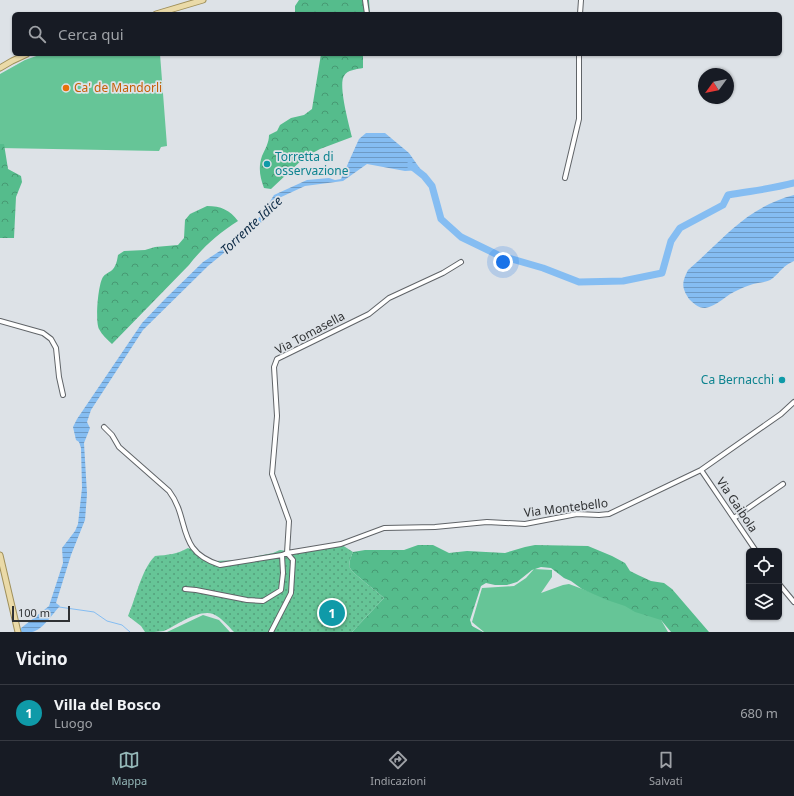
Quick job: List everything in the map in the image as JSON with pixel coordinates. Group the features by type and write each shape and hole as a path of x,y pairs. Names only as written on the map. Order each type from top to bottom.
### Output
{"main road":[{"path":"163,12 203,0"},
{"path":"0,68 23,56"},
{"path":"0,556 18,632"}],"street":[{"path":"365,0 366,12"},
{"path":"580,12 581,0"},
{"path":"565,178 579,119 579,56"},
{"name":"Via Tomasella","path":"287,553 289,521 272,474 277,416 274,367 277,359 369,314 389,298 443,273 461,262"},
{"path":"0,321 43,333 51,338 56,348 59,378 63,394"},
{"name":"Via Montebello","path":"104,428 112,435 119,447 132,460 169,491 179,509 187,539 194,549 210,562 220,565 341,544 364,534 384,528 435,527 487,522 525,524 577,514 599,516 610,514 701,470 781,414 794,402"},
{"name":"Via Gaibola","path":"701,470 754,548"},
{"path":"734,518 783,484"},
{"path":"271,632 291,593 293,560 287,553"},
{"path":"185,589 247,600 263,601 281,590 284,573 282,555"},
{"path":"782,588 794,602"}],"green space":[{"path":"299,0 369,0 370,12 295,12 295,6"},
{"path":"36,56 160,56 167,146 161,147 159,151 0,148 0,74 25,60"},
{"path":"321,56 363,56 363,68 347,72 342,81 343,96 352,137 320,149 305,157 271,189 264,188 260,165 268,143 269,135 277,131 280,125 291,118 304,115 312,109"},
{"path":"0,144 4,144 8,169 21,176 22,182 16,197 14,238 0,238"},
{"path":"207,206 225,209 238,221 224,230 206,246 112,344 99,329 97,318 98,303 101,281 106,274 114,268 118,255 124,251 145,250 155,247 178,245 184,238 185,220 190,214"},
{"path":"339,543 353,552 349,564 350,568 384,598 352,632 234,632 219,617 207,613 194,616 164,631 145,632 141,626 128,616 142,576 155,556 172,554 188,548 214,561 238,560 273,553 280,550 294,552"},
{"path":"418,545 433,545 449,553 467,551 505,553 535,545 588,546 625,563 630,571 638,575 651,581 664,583 672,589 709,632 671,632 661,620 635,612 625,606 582,589 551,568 541,567 532,570 517,582 507,585 486,583 481,586 470,620 472,626 483,632 352,632 384,598 350,568 349,566 353,552 365,550 404,550"},
{"path":"534,569 552,570 552,577 541,593 569,584 660,618 668,632 484,632 472,622 482,588 514,586 526,578"},
{"path":"203,615 219,620 230,632 167,632"}],"water":[{"path":"366,133 385,133 409,153 421,170 405,171 367,164 343,181 305,186 279,198 264,220 208,266 143,330 91,410 87,422 90,428 84,443 87,494 85,520 71,555 56,603 60,606 44,625 36,631 16,632 49,606 63,563 62,548 75,531 78,524 82,488 81,448 79,442 76,440 73,427 142,323 203,262 229,245 262,215 274,195 307,180 329,178 335,180 341,179 359,139"},
{"path":"794,195 794,261 766,282 753,284 740,289 709,307 700,307 694,304 689,299 683,284 688,270 748,216 777,201"}],"waterway":[{"name":"Torrente Idice","path":"410,165 424,176 432,186 441,219 461,237 498,255 543,268 579,282 623,281 662,273 671,241 680,228 723,205 728,195 794,183"},
{"path":"59,607 94,612 107,621 122,625 130,632"}],"place":[{"name":"Ca' de Mandorli","path":"66,88"},
{"name":"Torretta di osservazione","path":"267,164"},
{"name":"Ca Bernacchi","path":"782,380"},
{"name":"Villa del Bosco","path":"332,613"}]}
